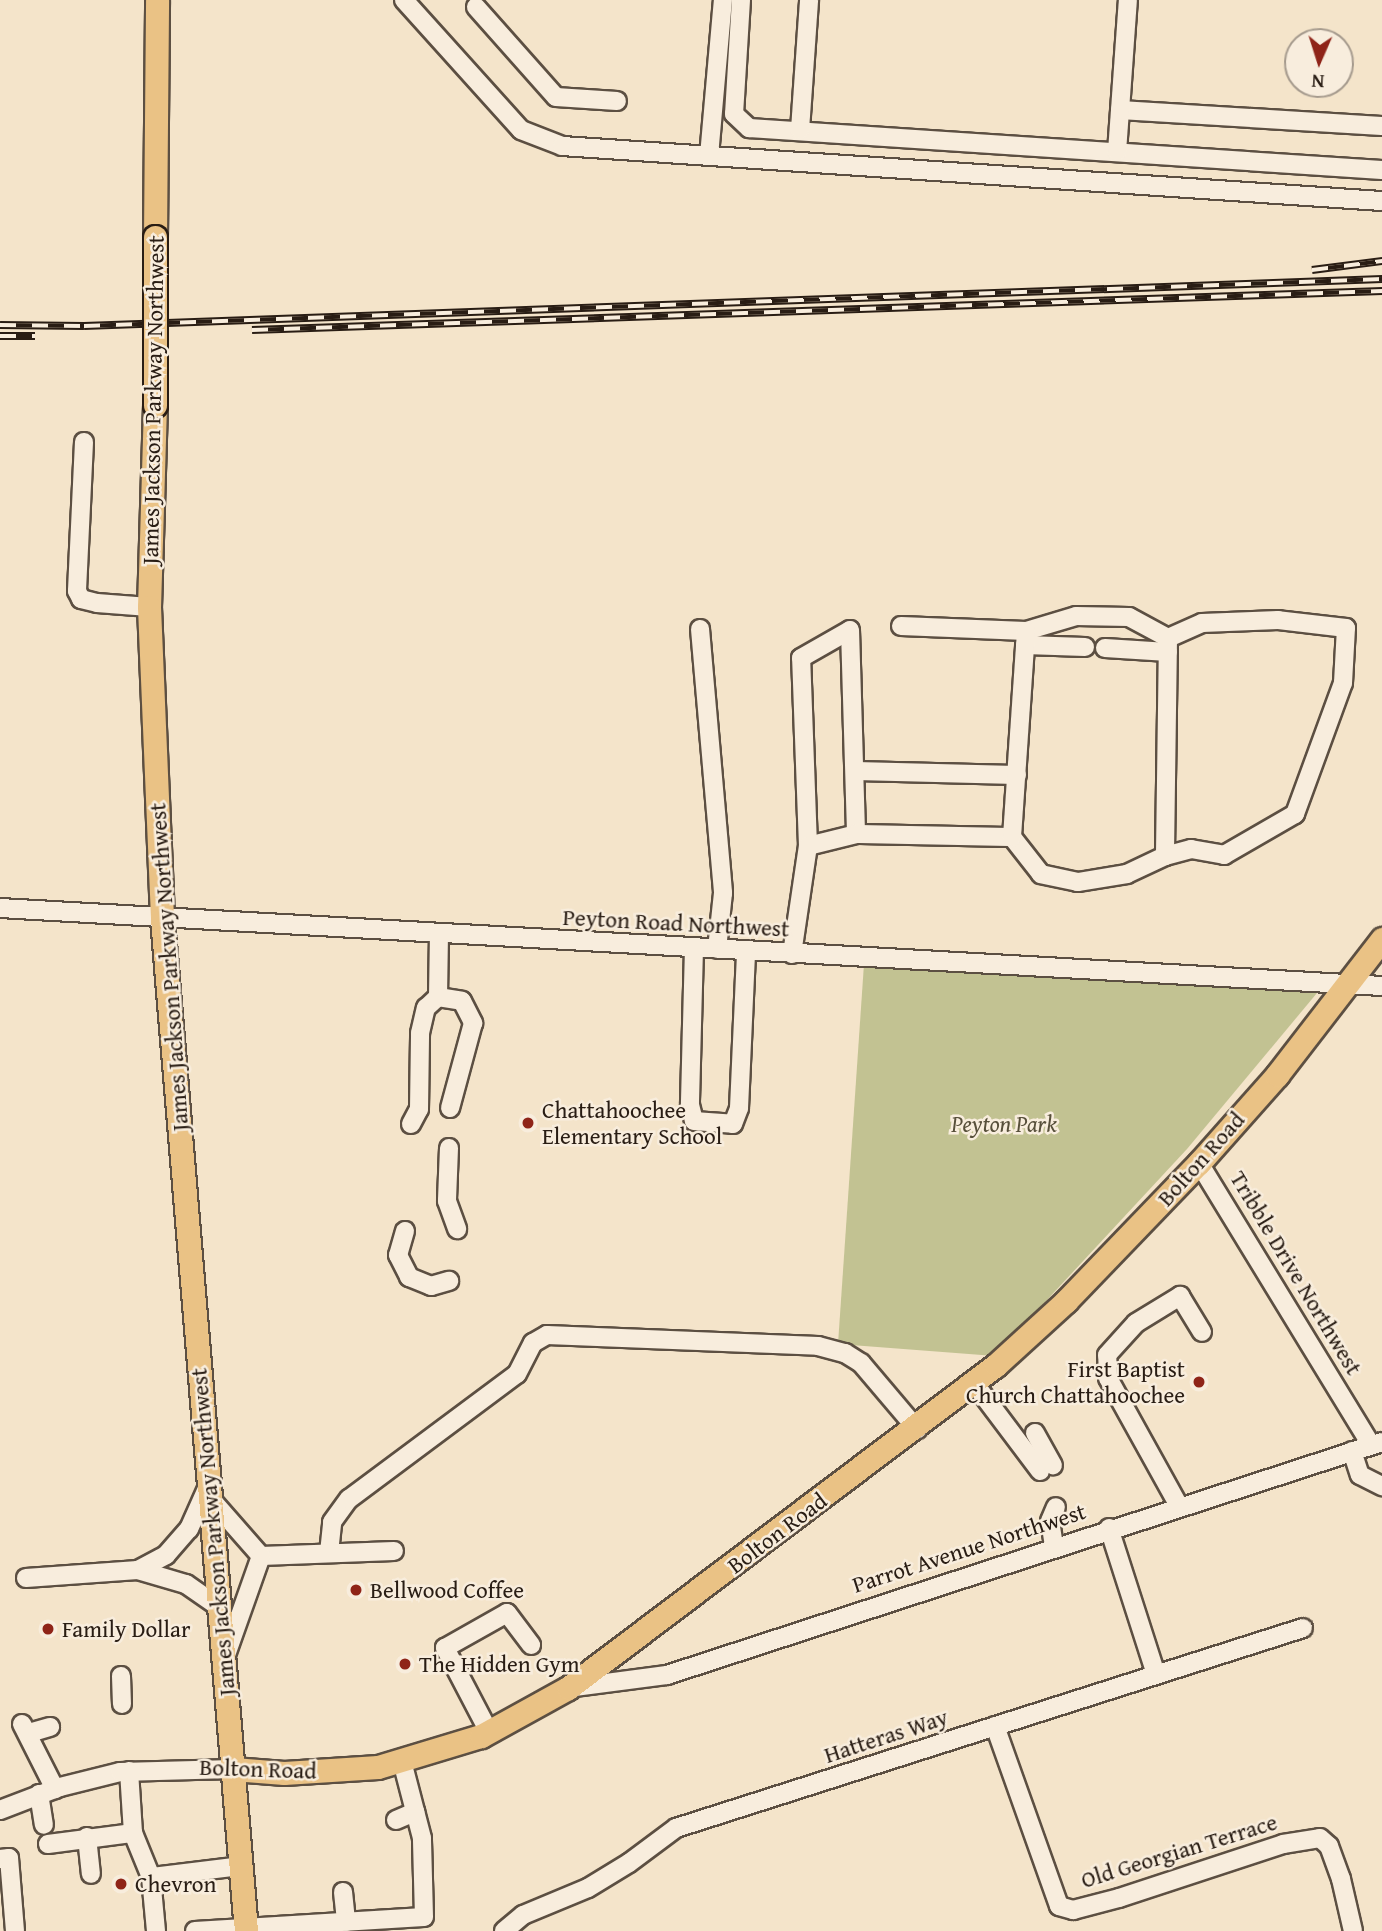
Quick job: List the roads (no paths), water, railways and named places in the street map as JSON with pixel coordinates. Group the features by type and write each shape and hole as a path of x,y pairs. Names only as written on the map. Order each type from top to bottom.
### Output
{"main road":[{"name":"James Jackson Parkway Northwest","path":"157,0 155,405 149,607 162,918 246,1929"},
{"name":"Bolton Road","path":"233,1769 333,1771 402,1761 489,1732 568,1688 918,1429 1066,1301 1199,1163 1348,986 1382,939"}],"street":[{"path":"404,0 521,130 562,146 1382,201"},
{"path":"709,156 723,0"},
{"path":"741,0 734,114 749,128 1382,170"},
{"path":"800,130 809,0"},
{"path":"1117,152 1128,0"},
{"path":"476,7 556,97 618,100"},
{"path":"1120,110 1382,126"},
{"path":"84,442 77,591 81,599 97,603 149,607"},
{"path":"1026,638 1076,616 1129,617 1168,645"},
{"path":"1026,638 1012,837 1041,874 1079,882 1127,874 1164,856 1191,849 1224,855 1295,814 1343,683 1346,628 1278,620 1202,623 1168,645 1105,648"},
{"path":"901,626 1026,638 1085,647"},
{"path":"700,629 723,893 717,949"},
{"path":"792,954 808,846 801,658 850,630 856,834"},
{"path":"1164,856 1168,645"},
{"path":"855,771 1017,775"},
{"path":"808,846 856,834 1012,837"},
{"name":"Peyton Road Northwest","path":"0,908 1382,986"},
{"path":"411,1125 419,1109 420,1033 426,1008 438,997 439,934"},
{"path":"694,948 690,1105 694,1121 733,1124 738,1108 746,951"},
{"path":"438,997 462,1001 474,1023 450,1108"},
{"path":"449,1148 447,1200 457,1229"},
{"name":"Tribble Drive Northwest","path":"1199,1163 1270,1284 1377,1443"},
{"path":"405,1231 398,1255 409,1277 430,1286 449,1282"},
{"path":"1179,1506 1108,1378 1107,1354 1136,1322 1180,1296 1202,1332"},
{"path":"329,1553 332,1522 349,1499 517,1374 533,1343 547,1335 827,1349 861,1363 918,1429"},
{"path":"974,1383 1047,1468 1035,1433"},
{"name":"Parrot Avenue Northwest","path":"568,1688 667,1675 1109,1528 1377,1443"},
{"path":"1352,1451 1360,1475 1382,1486"},
{"path":"138,1570 166,1555 189,1529 210,1491 261,1556"},
{"path":"1054,1546 1050,1521 1056,1507"},
{"path":"1109,1528 1156,1674"},
{"path":"261,1556 394,1551"},
{"path":"224,1660 261,1556"},
{"path":"26,1578 138,1570 186,1584 219,1607"},
{"path":"489,1732 445,1648 506,1613 531,1645"},
{"name":"Hatteras Way","path":"504,1931 523,1915 588,1888 629,1863 676,1828 1303,1628"},
{"path":"121,1676 122,1704"},
{"name":"Old Georgian Terrace","path":"995,1726 1059,1906 1073,1910 1119,1898 1283,1844 1320,1838 1329,1846 1341,1879 1353,1931"},
{"path":"44,1825 47,1792 26,1728 50,1727"},
{"path":"195,1931 424,1917 422,1838 402,1761"},
{"name":"Bolton Road","path":"0,1810 47,1792 129,1772 233,1769"},
{"path":"129,1772 133,1833 150,1877 156,1931"},
{"path":"396,1819 415,1812"},
{"path":"48,1844 133,1833"},
{"path":"88,1837 91,1874"},
{"path":"0,1859 9,1858 15,1931"},
{"path":"150,1877 241,1866"},
{"path":"343,1892 346,1922"}],"railway":[{"path":"1312,270 1382,261"},
{"path":"0,325 84,326 1382,279"},
{"path":"252,330 1382,291"},
{"path":"0,336 35,336"}],"place":[{"name":"Chattahoochee Elementary School","path":"528,1123"},
{"name":"First Baptist Church Chattahoochee","path":"1199,1382"},
{"name":"Bellwood Coffee","path":"356,1590"},
{"name":"Family Dollar","path":"48,1629"},
{"name":"The Hidden Gym","path":"405,1664"},
{"name":"Chevron","path":"121,1884"}],"park label":[{"name":"Peyton Park","path":"1004,1124"}]}
